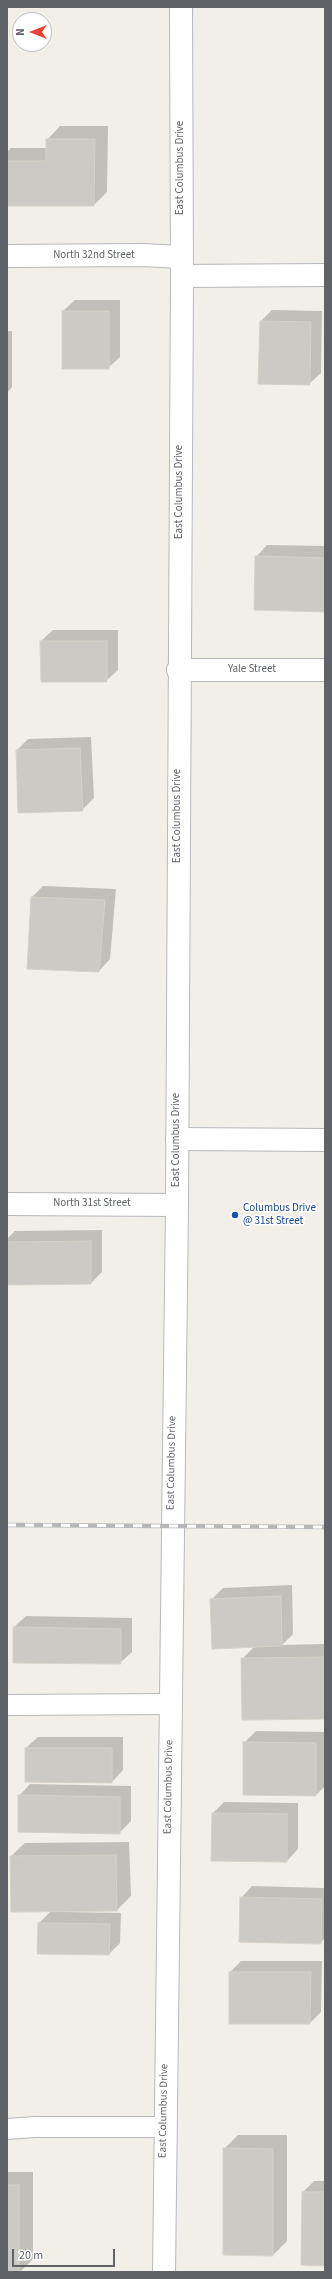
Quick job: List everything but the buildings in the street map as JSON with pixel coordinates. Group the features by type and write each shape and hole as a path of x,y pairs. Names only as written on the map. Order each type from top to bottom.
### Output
{"main road":[{"name":"East Columbus Drive","path":"164,2272 164,2127 176,1204 181,7"},
{"name":"North 32nd Street","path":"7,256 142,255 181,267 325,275"},
{"name":"Yale Street","path":"178,670 325,670"},
{"path":"176,1139 325,1140"},
{"name":"North 31st Street","path":"7,1204 176,1204"}],"lane":[{"path":"7,1705 170,1704"},
{"path":"7,2129 35,2127 164,2127"}],"railway":[{"path":"7,1525 325,1527"}],"place":[{"name":"Columbus Drive @ 31st Street","path":"235,1215"}]}
